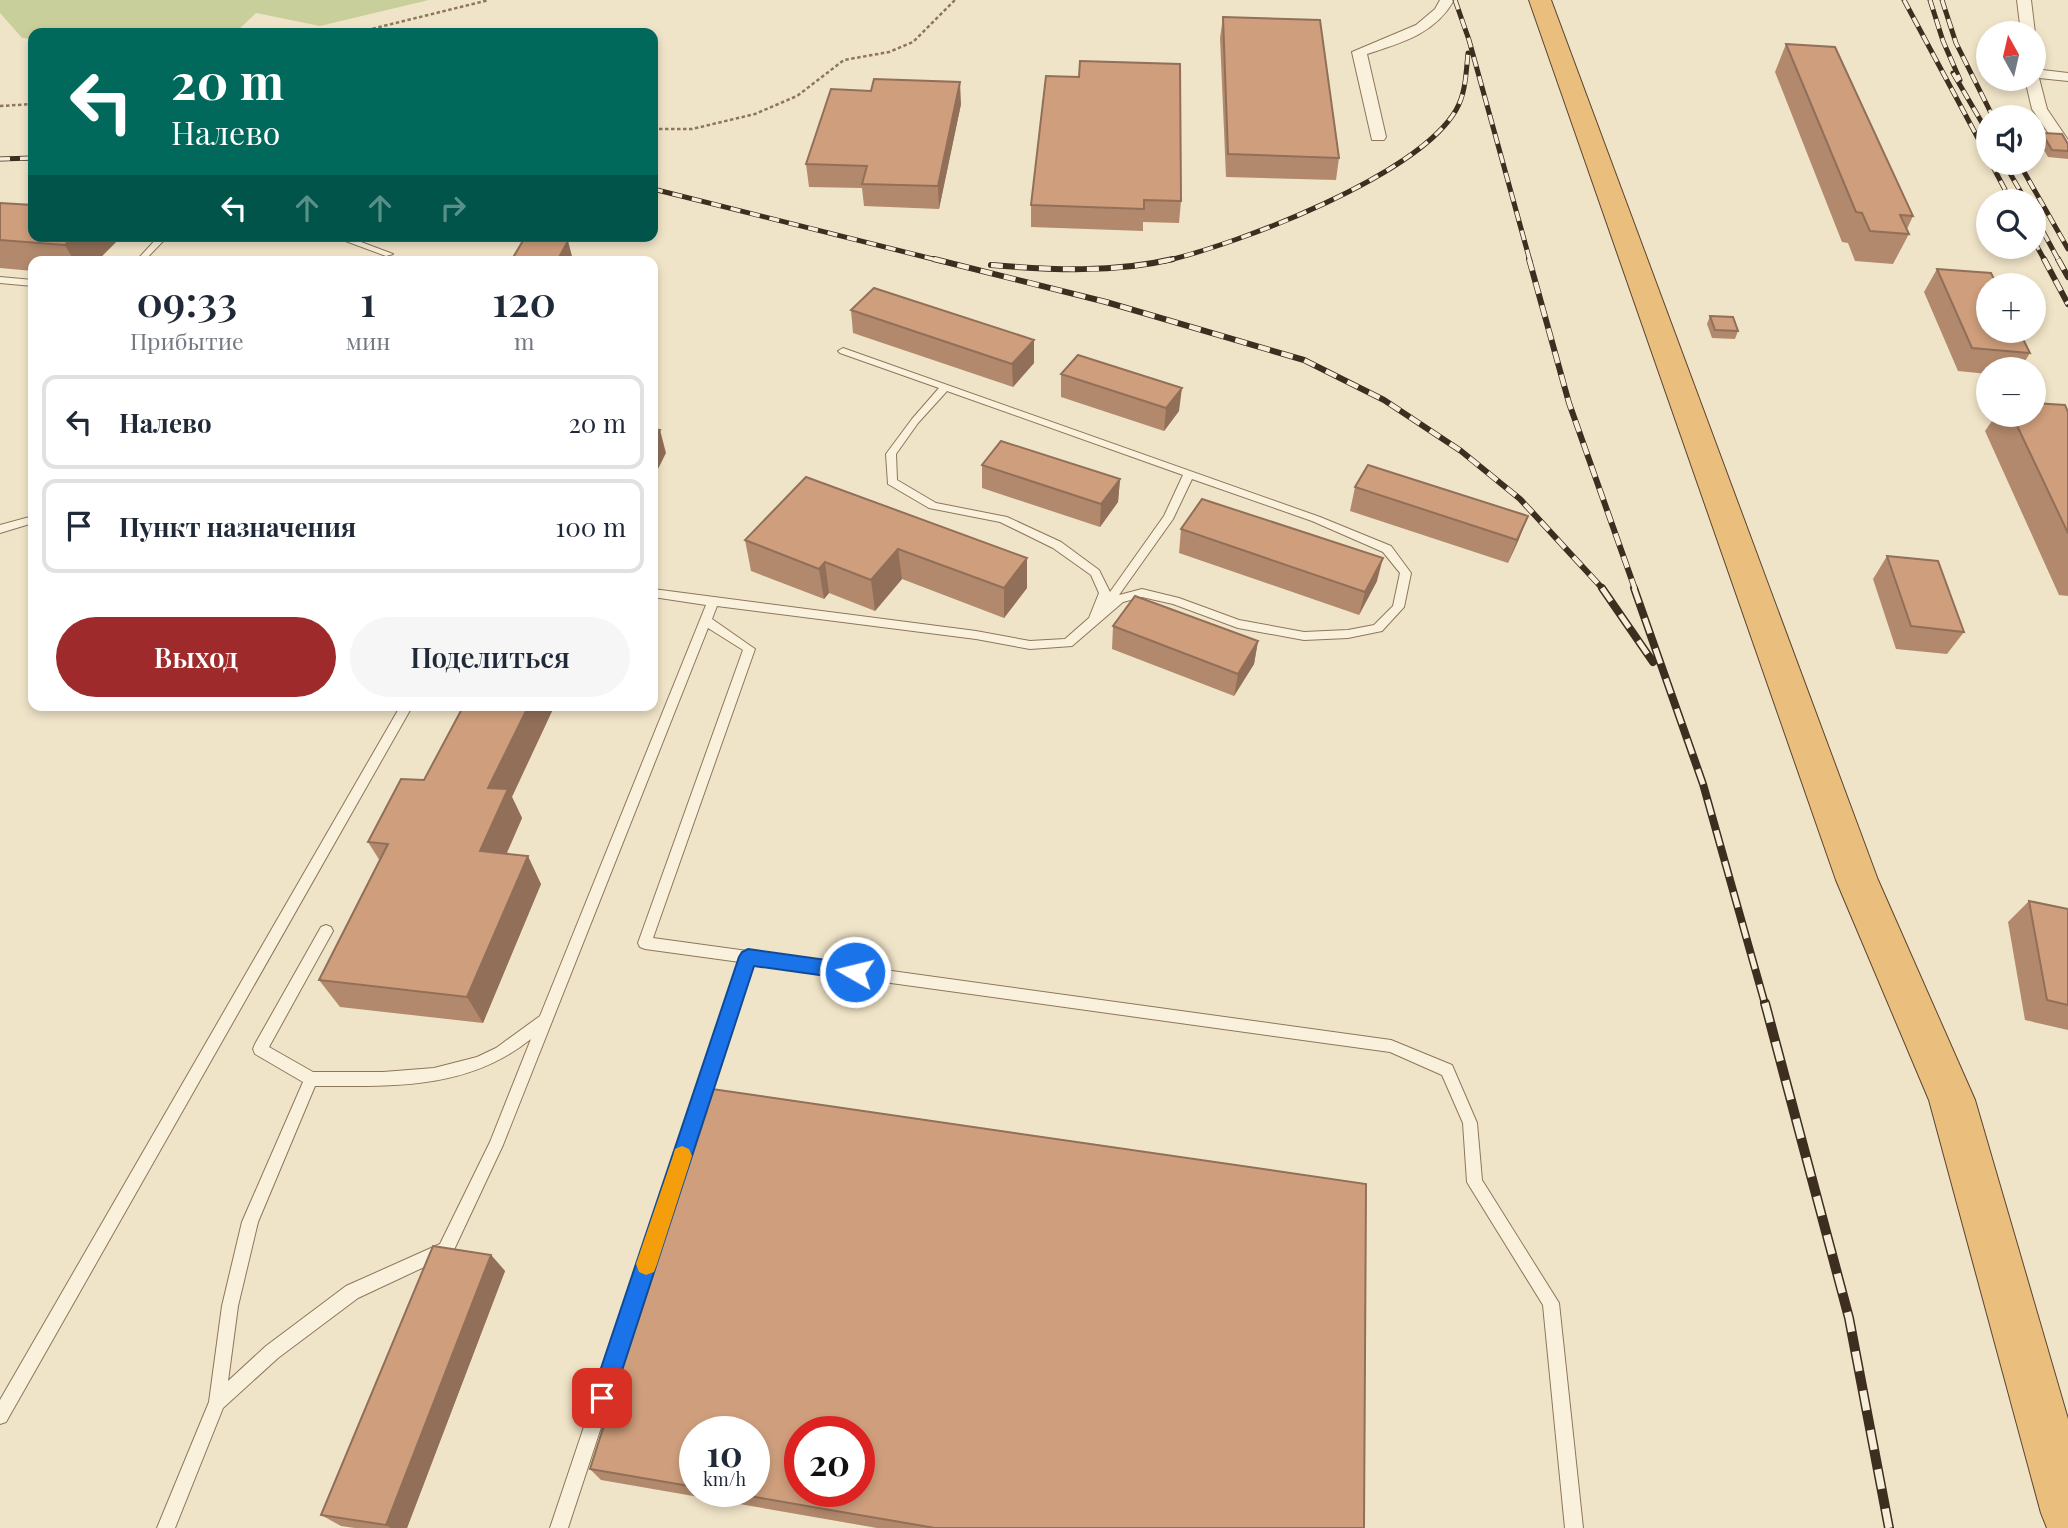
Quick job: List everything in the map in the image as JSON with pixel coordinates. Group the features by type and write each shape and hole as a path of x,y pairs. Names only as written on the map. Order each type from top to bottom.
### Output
{"highway":[{"path":"1540,0 1857,880 1952,1100 2068,1513"}],"street":[{"path":"1378,137 1359,52 1394,40 1432,20 1447,0"},
{"path":"2025,0 2027,21"},
{"path":"2046,74 2068,77"},
{"path":"2033,91 2042,117 2068,150"}],"lane":[{"path":"144,256 158,242"},
{"path":"354,242 389,254"},
{"path":"0,280 28,283"},
{"path":"658,594 976,635 1030,645 1068,643 1119,599 1142,593 1175,601 1238,624 1304,636 1349,634 1378,628 1398,607 1406,573 1387,549 1315,519 843,351"},
{"path":"945,387 891,454 892,482 933,506 1003,519 1056,545 1095,573 1105,593 1094,621"},
{"path":"1094,621 1134,570 1169,517 1189,474"},
{"path":"0,529 28,521"},
{"path":"217,1402 272,1352 352,1292 446,1249 496,1145 713,603"},
{"path":"706,621 749,649 645,943 1391,1046 1447,1070 1470,1123 1475,1182 1551,1303 1574,1528"},
{"path":"0,1416 404,711"},
{"path":"326,931 260,1049 311,1079 383,1079 446,1073 500,1054 546,1020"},
{"path":"559,1528 748,957"},
{"path":"166,1528 217,1402 230,1306 250,1222 311,1079"}],"path":[{"path":"375,28 489,0"},
{"path":"658,129 692,129 765,110 797,96 844,60 889,52 913,42 955,0"},
{"path":"0,106 28,104"}],"green space":[{"path":"0,0 429,0 320,26 256,13 240,28 28,28 28,39 22,38 0,13"}],"building":[{"path":"1223,17 1320,20 1339,158 1228,154"},
{"path":"1786,44 1835,47 1913,216 1900,215 1909,234 1870,231 1862,213 1856,212"},
{"path":"1080,61 1180,64 1181,201 1144,200 1144,209 1031,205 1046,76 1079,77"},
{"path":"874,79 960,82 938,186 862,184 867,166 806,164 831,89 871,91"},
{"path":"2046,133 2062,134 2068,144 2068,151 2052,150 2046,140"},
{"path":"0,203 28,205 28,242 68,242 65,245 0,240"},
{"path":"522,242 567,242 560,256 514,256"},
{"path":"1937,269 1991,273 1976,273 1976,343 2025,343 2030,353 1972,348"},
{"path":"874,288 1034,340 1012,364 851,310"},
{"path":"1710,316 1733,317 1738,331 1715,330"},
{"path":"1078,355 1182,388 1166,408 1061,374"},
{"path":"2046,404 2065,405 2068,412 2068,533 2018,427 2046,427"},
{"path":"1001,441 1120,479 1101,504 982,465"},
{"path":"1368,465 1528,516 1517,540 1355,487"},
{"path":"806,477 1027,558 1004,588 898,549 871,580 825,562 819,569 745,540"},
{"path":"1202,499 1383,558 1365,592 1181,529"},
{"path":"1887,556 1938,561 1964,632 1911,626"},
{"path":"1135,596 1258,641 1238,674 1113,626"},
{"path":"461,711 526,711 488,788 508,789 480,851 528,856 467,997 319,980 388,844 368,842 401,779 424,780"},
{"path":"2029,901 2068,909 2068,1005 2047,1000"},
{"path":"712,1089 1366,1184 1364,1528 935,1528 813,1507 875,1507 875,1416 784,1416 784,1502 770,1500 770,1416 679,1416 679,1484 590,1469"},
{"path":"433,1246 491,1255 386,1525 321,1515"}],"railway":[{"path":"1455,0 1469,40 1530,261"},
{"path":"1904,0 1976,135"},
{"path":"1930,0 1943,41 1960,80"},
{"path":"1942,0 1956,43 1987,105"},
{"path":"1170,259 1236,240 1324,204 1405,159 1436,135 1456,110 1464,90 1468,53"},
{"path":"1953,73 1976,112"},
{"path":"0,159 28,158"},
{"path":"1997,175 2005,189"},
{"path":"2011,175 2019,189"},
{"path":"2026,175 2068,249"},
{"path":"658,190 941,261"},
{"path":"2046,237 2059,261"},
{"path":"934,259 1106,302 1304,360 1384,400 1461,451 1520,499 1603,589"},
{"path":"991,265 1059,269 1105,268 1170,259"},
{"path":"1165,261 1170,259"},
{"path":"1529,259 1569,403 1635,589"},
{"path":"2044,259 2068,304"},
{"path":"2058,259 2068,277"},
{"path":"1602,588 1653,662"},
{"path":"1634,588 1703,784 1765,1004"},
{"path":"1765,1003 1849,1318 1889,1528"}],"slow traffic":[{"path":"646,1264 682,1156"}],"route":[{"path":"602,1398 748,957 855,972"}]}
